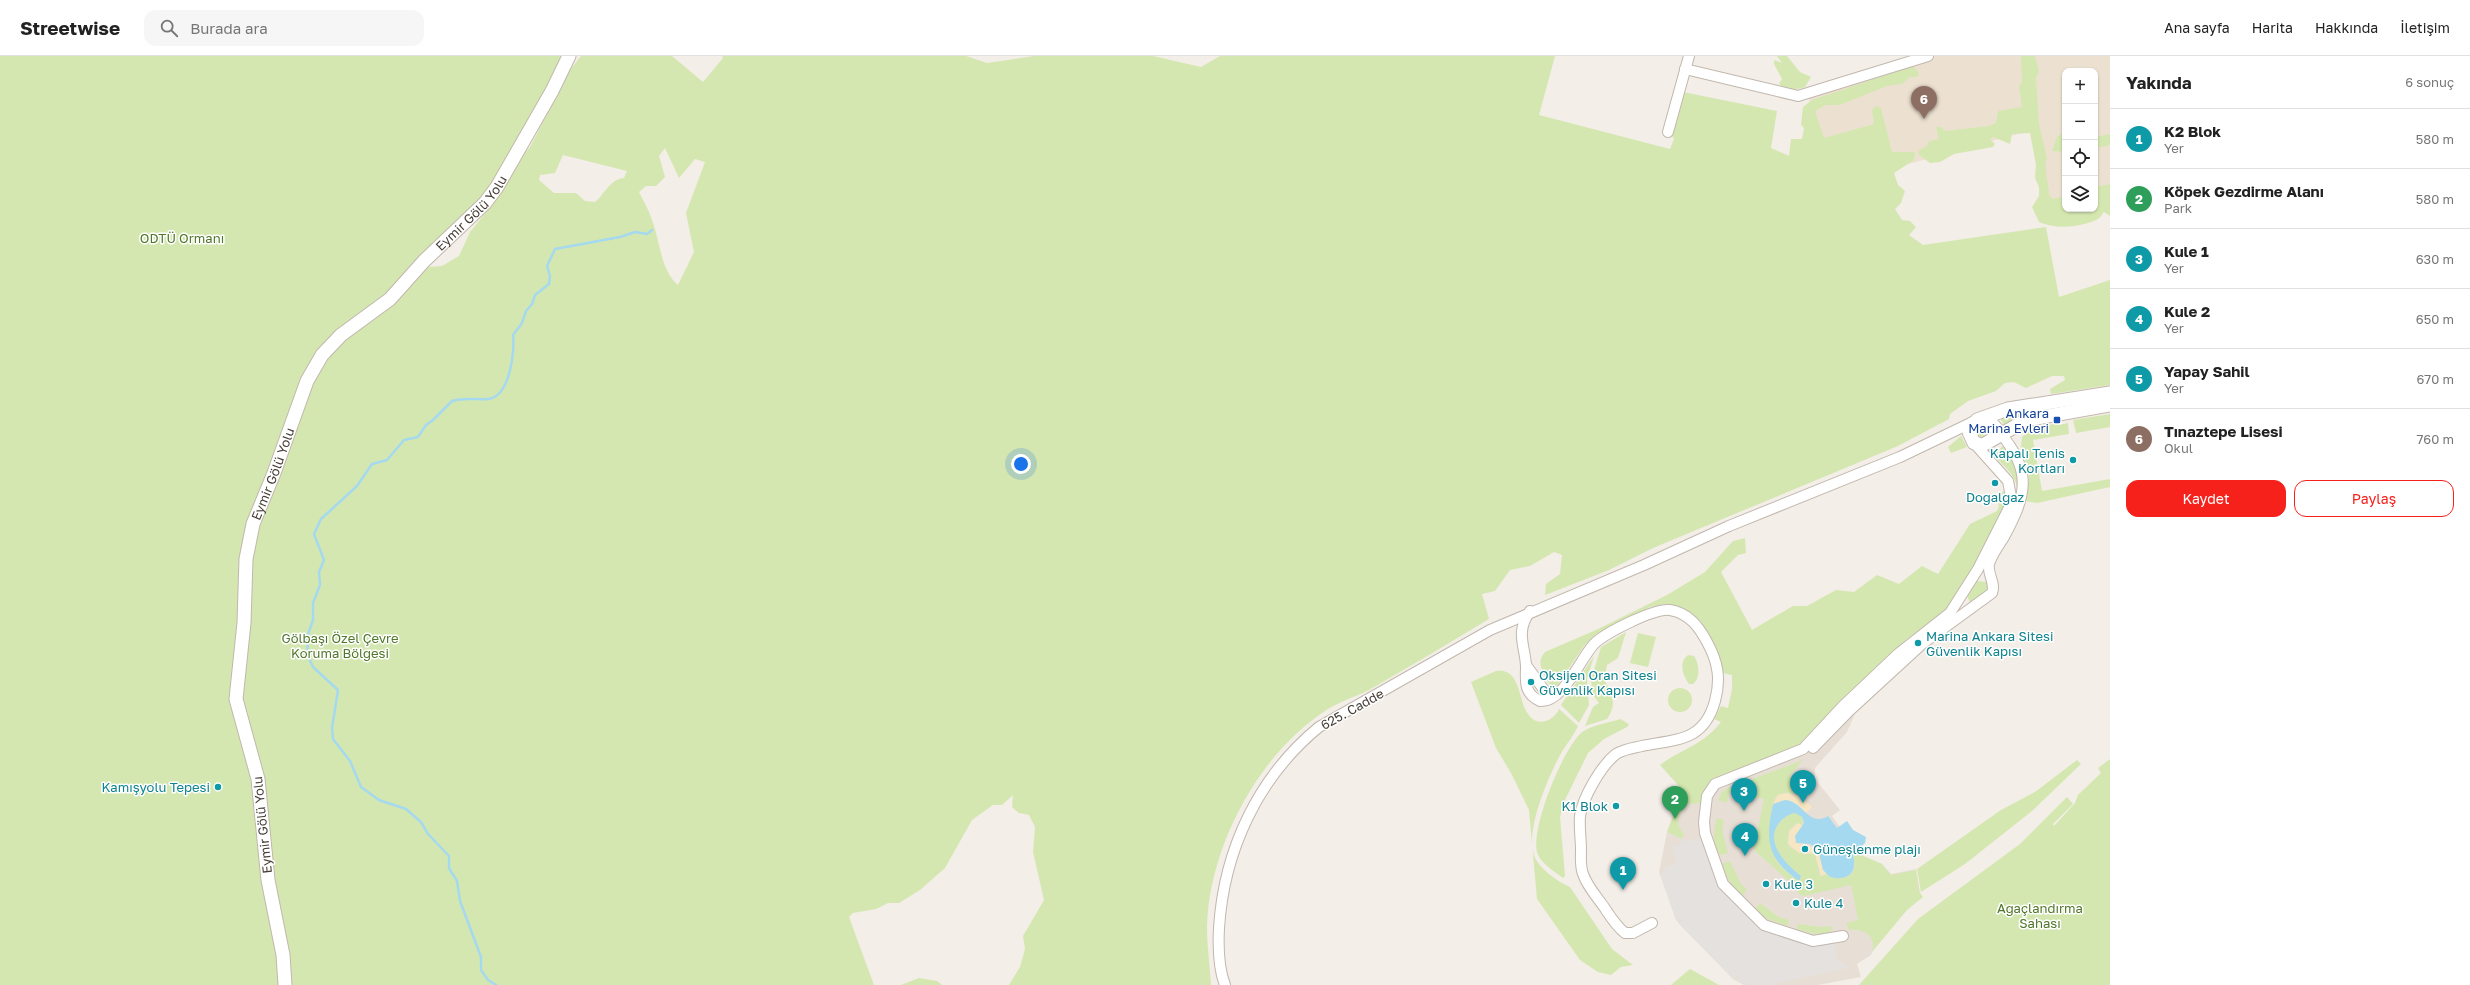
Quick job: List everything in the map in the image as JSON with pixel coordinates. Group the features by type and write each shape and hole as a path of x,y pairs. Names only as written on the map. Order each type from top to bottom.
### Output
{"street":[{"name":"Eymir Gölü Yolu","path":"285,985 283,955 268,880 258,778 236,699 244,623 246,559 253,524 274,473 305,387 322,355 341,335 390,299 429,257 485,203 497,187 552,91 569,56"},
{"path":"1668,132 1689,56"},
{"path":"1685,69 1798,96 1928,56"},
{"path":"1843,936 1813,941 1764,925 1723,884 1705,833 1704,822 1707,796 1712,787 1803,749 1843,706 1898,654 1946,617 1963,595 2006,516 2012,497 2006,478 1973,441 1970,430 1976,421 2008,409 2110,393"},
{"path":"1953,431 1961,432 1979,445 1986,445 2001,434 2026,420 2110,405"},
{"path":"1705,833 1712,799 1718,789 1807,754 1848,711 1922,644 1976,607 1992,593 1992,580 1989,564 2020,506 2023,493 2022,473 2014,451 2001,434 1987,420 1976,421"},
{"path":"2014,451 2015,434 2026,420"},
{"name":"625. Cadde","path":"1224,985 1221,974 1219,934 1220,915 1230,863 1246,819 1280,765 1300,742 1340,713 1375,696 1490,630 1644,565 1729,526 1900,457 1976,421"},
{"path":"1973,578 1985,576 1992,580"},
{"path":"1963,595 1966,604 1976,607"},
{"path":"1530,612 1525,621 1522,637 1526,665 1524,680 1530,694 1540,701 1551,700 1560,693 1598,640 1659,610 1671,610 1688,618 1698,627 1714,655 1718,670 1718,689 1710,714 1705,724 1696,733 1686,737 1629,748 1618,753 1606,763 1597,776 1581,812 1582,870 1587,881 1618,927 1625,933 1633,933 1652,923"},
{"path":"1526,665 1547,694 1551,695 1560,693"}],"shaded area":[{"path":"1928,56 2110,56 2110,190 2098,192 2098,68 2062,68 2062,200 2048,202 2036,129 1894,168 1821,149 1808,94"},
{"path":"1914,634 1925,649 1855,714 1847,732 1815,768 1815,779 1840,810 1832,816 1860,855 1882,864 1891,874 1916,869 1920,892 1909,896 1877,941 1871,955 1857,964 1861,977 1818,985 1744,985 1733,979 1676,920 1659,872 1667,832 1674,814 1722,776 1800,747 1835,708"},
{"path":"1702,838 1719,886 1760,929 1808,946 1835,942 1836,959 1847,965 1848,968 1776,983 1775,985 1749,985 1738,982 1738,975 1733,979 1679,924 1684,920 1682,918 1676,920 1660,874 1665,872 1664,868 1677,864 1672,847 1679,845 1682,839 1686,842"}],"green space":[{"path":"0,56 569,56 497,187 419,268 424,272 428,267 442,266 459,256 470,232 491,206 518,161 530,147 570,70 581,56 672,56 703,82 723,58 722,56 966,56 987,63 1034,56 1153,56 1201,67 1220,56 1555,56 1539,115 1670,149 1674,139 1671,134 1683,92 1777,111 1771,148 1789,156 1791,139 1802,139 1804,128 1801,125 1803,107 1812,100 1913,66 1919,73 1917,77 1910,77 1902,84 1887,86 1840,105 1826,105 1815,111 1824,138 1874,124 1872,110 1876,106 1881,108 1892,152 1915,152 1914,160 1894,173 1898,185 1905,191 1901,203 1895,209 1902,220 1910,221 1916,227 1909,235 1923,245 2046,227 2059,297 2110,280 2110,385 2051,394 2050,389 2065,380 2064,376 2052,376 2026,388 2014,382 2005,383 1996,391 1968,401 1950,414 1949,419 1898,446 1653,548 1609,570 1545,595 1546,584 1560,574 1562,555 1554,552 1530,566 1510,570 1495,591 1482,594 1489,619 1369,690 1341,702 1325,711 1301,730 1279,752 1259,778 1242,806 1228,835 1217,866 1210,897 1207,941 1211,985 1009,985 1020,967 1025,949 1023,936 1044,900 1033,852 1035,827 1029,815 1019,813 1012,807 1013,795 1002,805 993,805 972,820 945,868 920,890 899,903 888,903 876,909 853,913 849,917 874,985 0,985","holes":["665,148 679,178 695,159 705,162 686,213 694,252 678,285 672,279 664,264 652,219 639,192 646,186 656,186 665,177 659,156","563,155 627,171 624,178 611,184 595,202 585,201 576,193 554,193 539,180 540,175 555,173"]},
{"path":"1777,56 1787,56 1800,72 1811,77 1805,87 1791,89 1785,88 1779,84 1782,79 1774,64 1774,60 1782,63"},
{"path":"2021,56 2035,56 2039,72 2036,77 2039,124 2047,158 2046,170 2049,195 2053,199 2062,197 2062,212 2098,212 2098,186 2110,184 2110,216 2104,212 2099,218 2092,222 2077,226 2061,227 2039,222 2032,207 2039,196 2039,187 2035,178 2036,165 2030,133 2012,134 2010,144 1993,137 1990,139 1995,144 1993,147 1954,154 1940,162 1930,163 1918,154 1919,150 1927,146 1929,141 1939,139 1936,127 1941,127 1945,131 1989,126 1996,123 1998,111 2022,107 2019,86 2022,82"},
{"path":"2062,133 2062,152 2052,151 2057,137"},
{"path":"2110,134 2110,145 2098,147 2098,136"},
{"path":"2029,411 2004,425 2000,418"},
{"path":"2110,414 2110,427 2076,433 2073,420"},
{"path":"1983,422 1991,431 1986,441 1976,438 1975,426"},
{"path":"2058,423 2059,425 2068,423 2069,434 2033,440 2042,491 2110,479 2110,487 2037,503 2026,501 2029,474 2021,446 2022,437 2033,428"},
{"path":"1961,436 1967,447 1951,453 1948,447"},
{"path":"2003,446 2013,462 2017,478 2017,487 2016,482 2006,467 1993,455"},
{"path":"2004,491 2006,503 1974,567 1946,612 1907,639 1835,707 1800,747 1722,775 1715,780 1703,803 1688,804 1680,814 1678,822 1684,834 1682,839 1667,832 1674,814 1686,794 1660,765 1699,742 1714,730 1721,722 1714,719 1721,706 1728,708 1732,689 1732,675 1723,673 1717,650 1701,621 1683,608 1666,604 1650,607 1595,635 1584,646 1556,687 1550,685 1543,673 1541,660 1545,652 1596,630 1667,595 1705,572 1733,541 1745,538 1746,553 1738,555 1721,572 1752,630 1793,606 1807,606 1836,590 1854,592 1877,575 1899,584 1922,566 1938,574 1970,524 1997,511 1999,506 1996,496"},
{"path":"2017,493 2014,509 2001,540 1985,572 1980,572 2007,521"},
{"path":"1977,581 1986,582 1990,588 1970,603 1967,595"},
{"path":"1626,632 1618,658 1607,665 1604,678 1613,703 1611,713 1607,719 1585,726 1593,707 1599,703 1593,695 1591,680 1601,647"},
{"path":"1638,633 1656,637 1648,667 1630,663"},
{"path":"1688,655 1694,656 1698,666 1697,678 1693,684 1689,684 1682,669 1683,661"},
{"path":"1594,656 1587,679 1589,705 1579,723 1561,705"},
{"path":"1496,671 1504,671 1510,674 1514,679 1528,714 1536,721 1540,722 1549,720 1557,713 1559,709 1578,726 1563,750 1540,801 1533,831 1532,844 1529,810 1511,773 1496,748 1471,682"},
{"path":"1680,688 1689,691 1692,700 1689,709 1680,712 1671,709 1668,700 1671,691"},
{"path":"1620,719 1629,724 1627,727 1604,739 1588,753 1564,802 1560,817 1565,876 1563,878 1544,863 1538,856 1536,840 1543,808 1565,757 1580,734 1588,728"},
{"name":"Ağaçlandırma Sahası","path":"2110,759 2110,985 1859,985 1918,919 2020,844 2067,797 2073,804 2053,824 2054,826 2075,803 2078,795 2101,773 2098,768"},
{"path":"1803,760 1790,775 1793,794 1783,793 1776,797 1771,812 1771,838 1773,853 1779,864 1784,869 1799,881 1801,876 1783,859 1775,845 1774,838 1775,831 1782,819 1795,813 1802,817 1803,826 1798,823 1790,830 1788,835 1789,846 1799,853 1815,854 1820,876 1826,874 1841,878 1849,876 1855,865 1853,856 1854,852 1882,864 1891,875 1916,870 1919,891 1923,897 1907,910 1872,952 1873,946 1871,937 1859,930 1849,930 1846,923 1858,920 1851,885 1804,896 1799,894 1792,884 1756,852 1754,847 1764,799 1729,792 1727,803 1718,800 1722,792 1726,789"},
{"path":"2077,760 2081,764 2032,811 1965,864 1921,892 1917,869 2001,810 2035,792"},
{"path":"1717,818 1724,820 1722,829 1728,853 1721,855 1716,848 1714,838"},
{"path":"1532,845 1536,860 1544,870 1560,882 1570,887 1612,949 1633,965 1621,967 1611,975 1598,972 1580,960 1537,899"},
{"path":"1730,861 1741,884 1747,890 1740,898 1727,877 1722,864"},
{"path":"1760,903 1779,917 1789,920 1787,926 1765,918 1755,909"},
{"path":"1798,924 1822,927 1831,926 1832,930 1824,934 1815,934 1797,929"},
{"path":"1690,969 1719,985 1671,985"},
{"path":"919,978 937,981 942,985 901,985"}],"sand":[{"path":"1788,793 1801,797 1812,807 1806,813 1795,803 1788,801 1773,804 1778,795"},
{"name":"Güneşlenme plajı","path":"1798,823 1803,826 1799,831 1805,844 1819,850 1826,874 1821,876 1815,854 1799,853 1788,844 1789,831"}],"water":[{"path":"1785,800 1791,801 1816,819 1821,819 1828,816 1837,828 1847,821 1853,830 1866,837 1865,843 1854,853 1853,869 1848,876 1837,878 1829,876 1823,870 1818,849 1810,844 1796,843 1795,836 1804,823 1802,817 1795,813 1782,819 1775,831 1774,838 1775,845 1783,859 1801,876 1799,881 1780,865 1771,848 1769,828 1773,804"}],"waterway":[{"path":"496,985 488,980 481,970 481,957 460,901 457,881 449,868 449,856 428,834 421,822 406,809 379,800 361,787 350,761 333,739 332,728 338,690 313,667 308,656 307,637 313,620 313,603 320,585 319,572 324,560 314,534 321,519 357,486 372,464 387,460 404,440 418,437 426,425 452,401 465,399 488,399 495,396 501,390 510,372 513,351 513,335 522,323 526,311 532,304 535,295 549,284 550,276 547,266 555,249 620,237 635,232 647,234 652,230"}],"place":[{"name":"Tınaztepe Lisesi","path":"1924,119"},
{"name":"Ankara Marina Evleri","path":"2057,420"},
{"name":"Kapalı Tenis Kortları","path":"2073,460"},
{"name":"Doğalgaz","path":"1995,483"},
{"name":"Marina Ankara Sitesi Güvenlik Kapısı","path":"1918,643"},
{"name":"Oksijen Oran Sitesi Güvenlik Kapısı","path":"1531,682"},
{"name":"Kamışyolu Tepesi","path":"218,787"},
{"name":"Yapay Sahil","path":"1803,803"},
{"name":"K1 Blok","path":"1616,806"},
{"name":"Kule 1","path":"1744,811"},
{"name":"Köpek Gezdirme Alanı","path":"1675,819"},
{"name":"Güneşlenme plajı","path":"1805,849"},
{"name":"Kule 2","path":"1745,856"},
{"name":"Kule 3","path":"1766,884"},
{"name":"K2 Blok","path":"1623,890"},
{"name":"Kule 4","path":"1796,903"}],"park label":[{"name":"ODTÜ Ormanı","path":"182,238"},
{"name":"Gölbaşı Özel Çevre Koruma Bölgesi","path":"340,646"}]}
